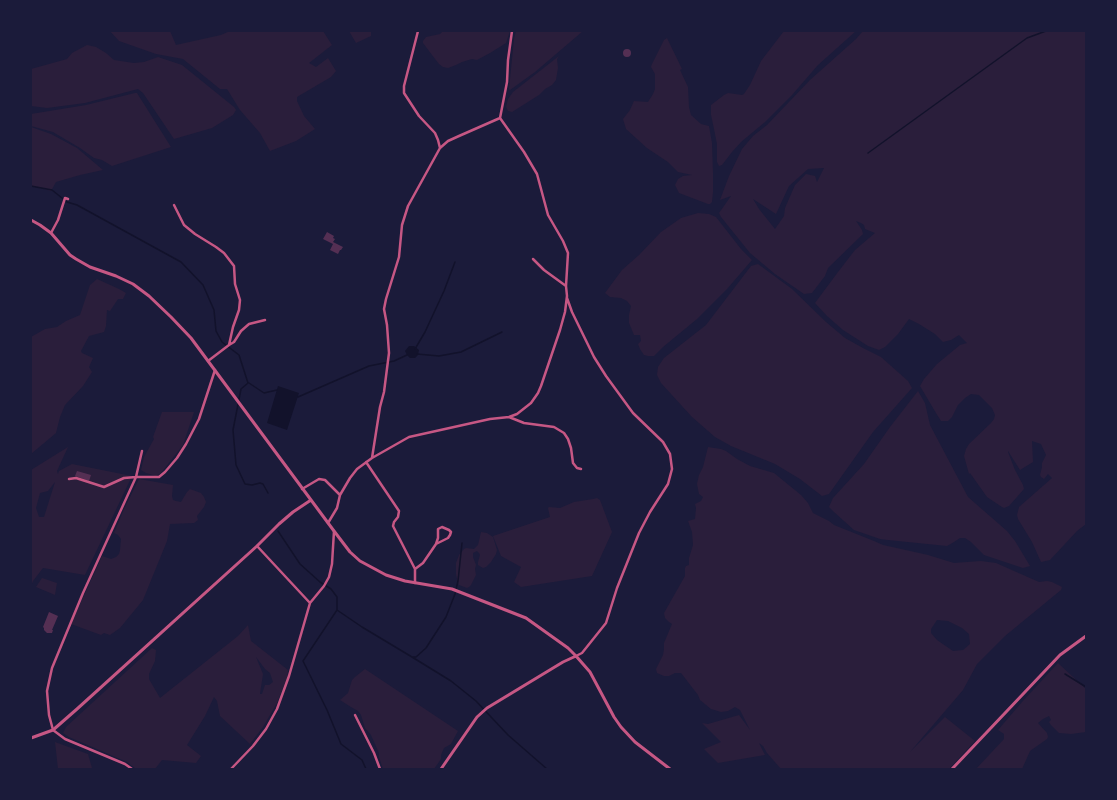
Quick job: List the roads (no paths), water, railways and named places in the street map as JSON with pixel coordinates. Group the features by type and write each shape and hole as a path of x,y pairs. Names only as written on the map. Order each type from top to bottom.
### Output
{"street":[{"path":"418,31 404,86 404,93 419,116 435,133 440,148"},
{"path":"441,769 477,718 487,708 563,662 582,653 606,623 617,588 639,533 650,512 668,484 672,469 670,454 663,442 633,413 594,357 572,312 567,296 566,286 568,253 566,247 548,215 537,174 524,152 500,118 507,82 512,31"},
{"path":"372,458 380,407 384,392 389,353 388,325 384,310 399,257 402,225 408,206 440,148 448,141 500,118"},
{"path":"51,233 58,220 65,198 68,199"},
{"path":"174,205 184,225 224,253 234,266 235,284 240,300 240,310 233,326 229,345"},
{"path":"31,220 40,224 51,233 70,255 83,264 133,284 149,296 171,317 186,333 215,370 350,552 360,561 386,575 452,589 526,618 568,648 576,656 590,672 621,727 635,742 670,769"},
{"path":"533,259 544,270 566,286"},
{"path":"328,523 336,508 340,494 357,469 396,444 409,437 490,419 509,417 517,414 529,406 538,393 558,337 565,312 567,296"},
{"path":"565,312 572,312"},
{"path":"208,361 234,342 241,331 249,324 265,320"},
{"path":"69,479 76,478 104,487 124,478 159,477 177,458 186,444 199,419 215,370"},
{"path":"509,417 524,423 554,427 564,433 571,448 573,463 577,468 581,469"},
{"path":"132,769 125,764 65,738 53,730 49,715 47,691 52,668 83,593 136,477 142,451"},
{"path":"366,462 398,511 398,517 393,526 415,569 415,582"},
{"path":"302,489 319,479 325,480 340,494"},
{"path":"31,738 53,730 257,546 273,529 293,512 311,500"},
{"path":"415,569 423,563 436,544 438,529 442,527 449,530 450,535 448,538 436,544"},
{"path":"231,769 253,746 266,729 276,709 290,676 310,603 327,583 330,577 334,531"},
{"path":"257,546 310,603"},
{"path":"952,769 1060,655 1086,636"},
{"path":"355,715 374,753 380,769"}],"waterway":[{"path":"868,153 1027,38 1046,31"},
{"path":"31,186 52,190 67,202 77,205 181,262 203,285 214,310 216,331 222,342 239,355 248,383 241,389 233,430 236,465 245,484 263,484 268,493"},
{"path":"415,349 425,332 444,291 455,262"},
{"path":"417,354 439,356 461,352 502,332"},
{"path":"298,397 369,366 394,361 407,355"},
{"path":"249,383 264,393 277,390"},
{"path":"278,531 300,564 320,582 331,589 337,597 337,610 303,661 327,710 341,744 362,760 366,769"},
{"path":"413,657 416,657 426,648 446,617 455,594 458,581 462,543"},
{"path":"337,610 362,627 451,681 476,701 508,735 547,769"},
{"path":"1065,674 1086,687"}]}
